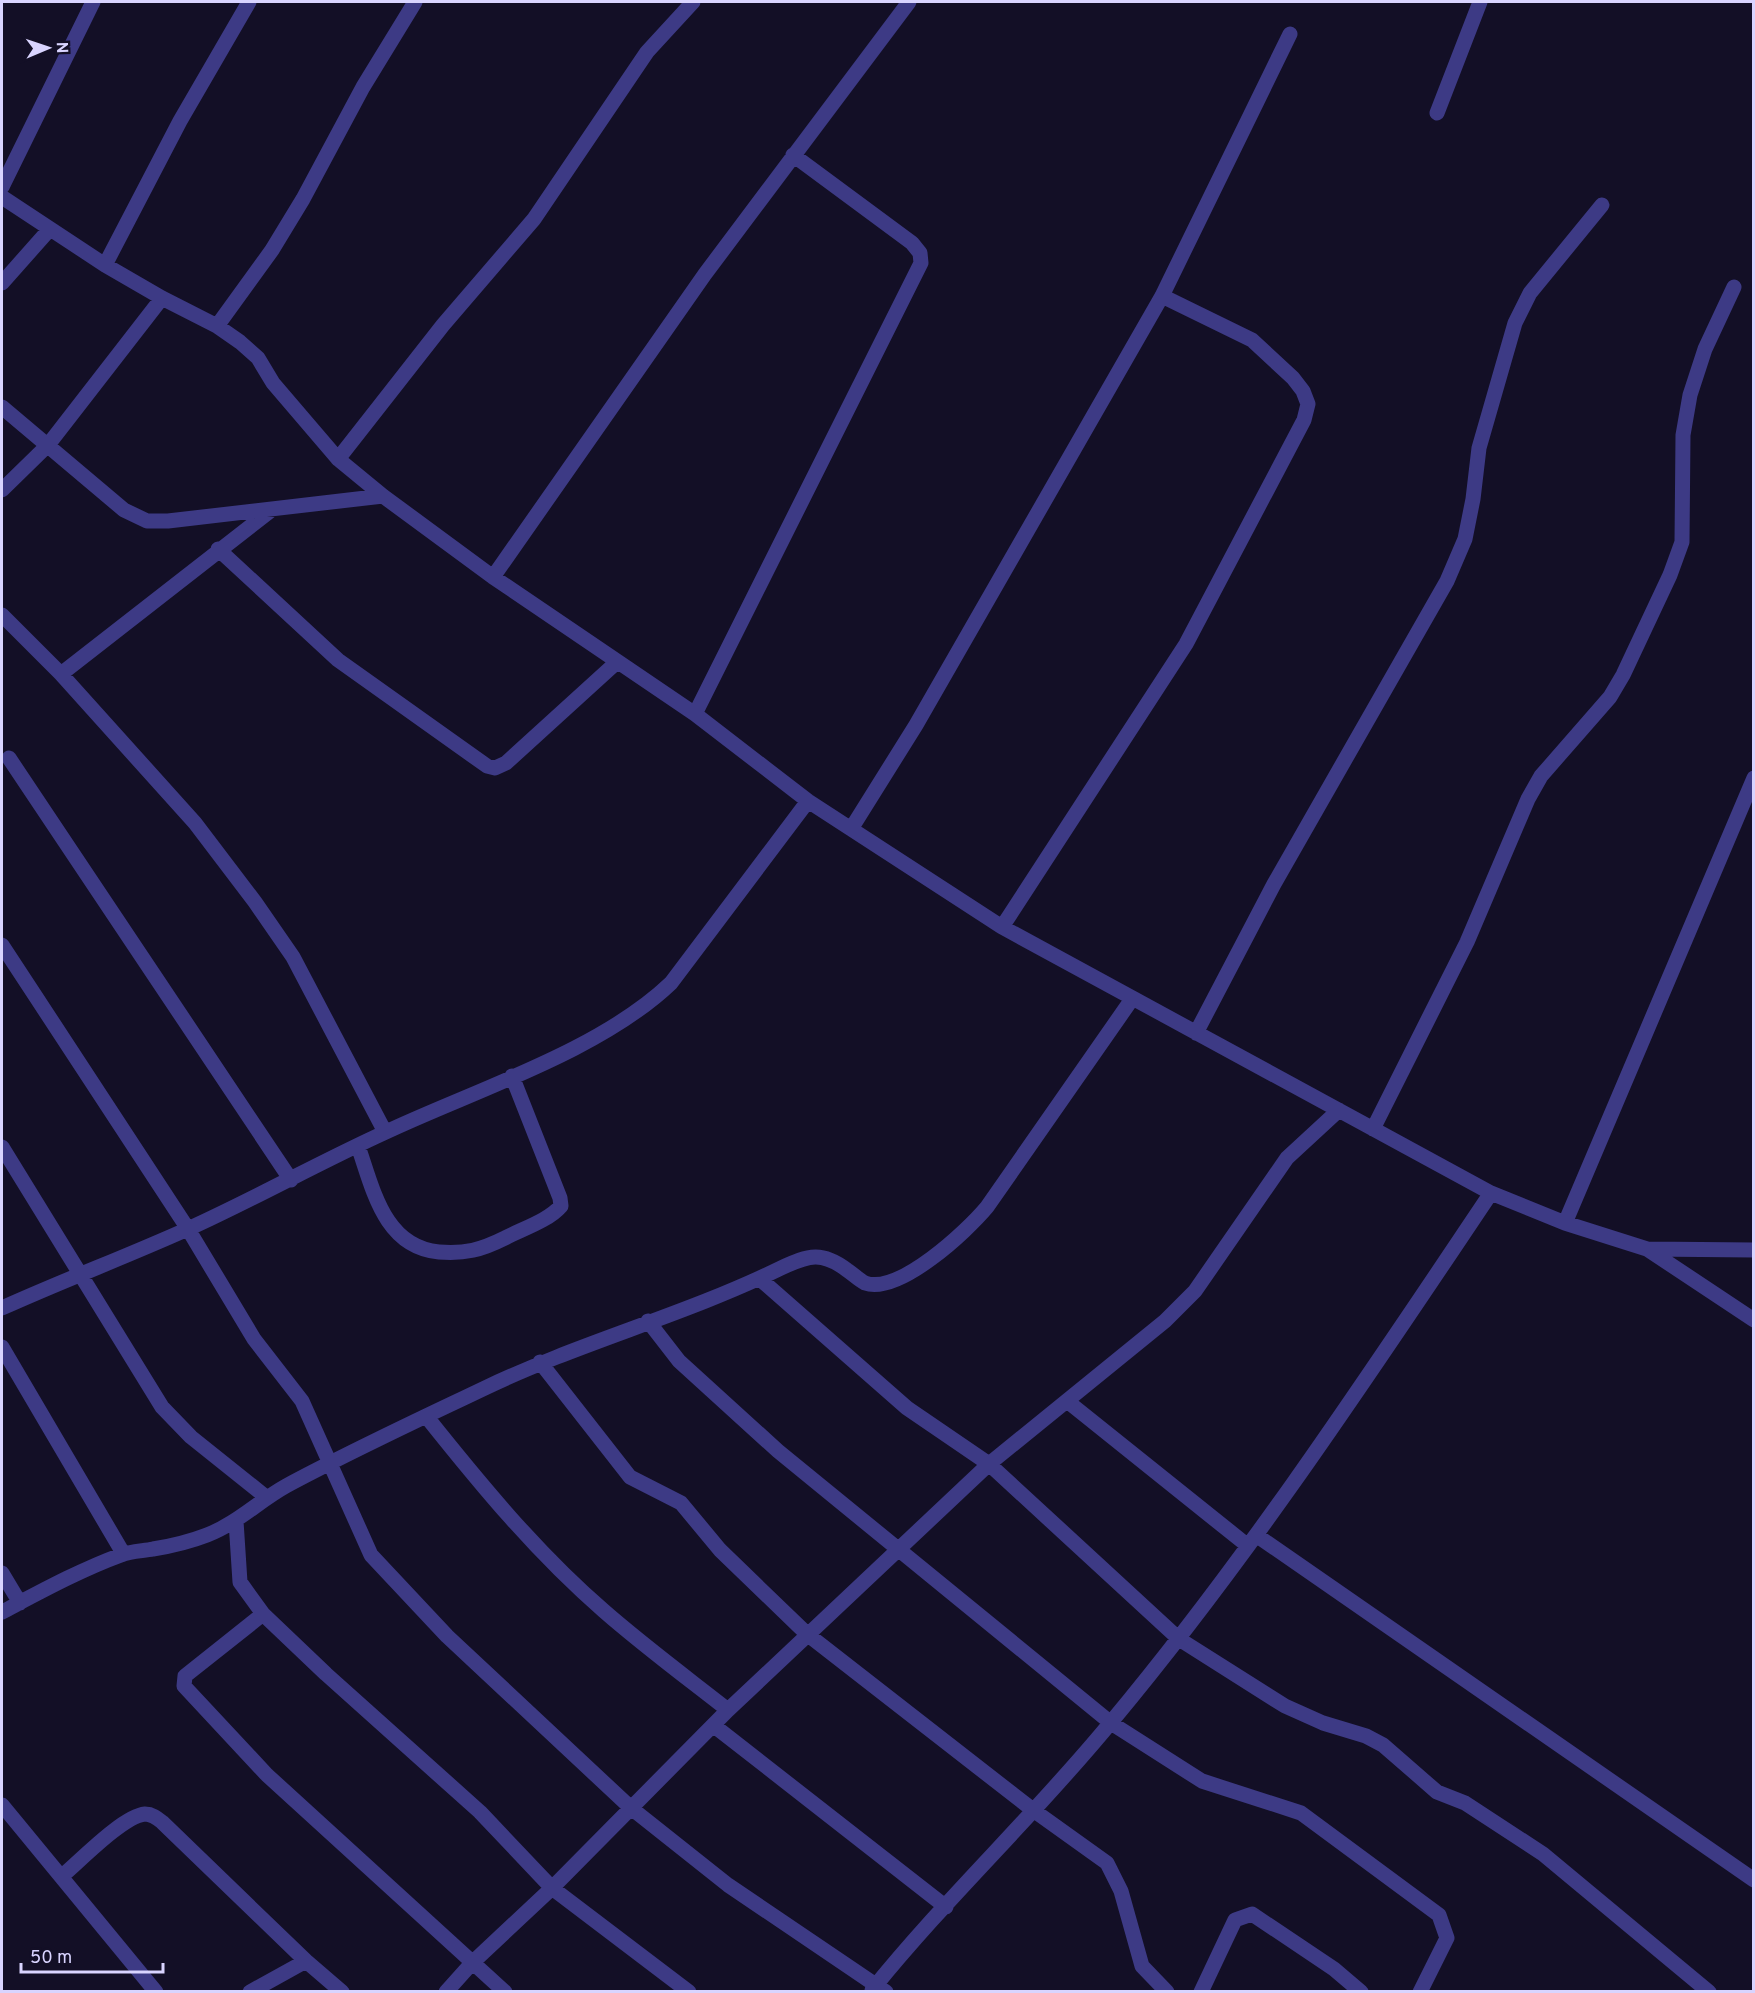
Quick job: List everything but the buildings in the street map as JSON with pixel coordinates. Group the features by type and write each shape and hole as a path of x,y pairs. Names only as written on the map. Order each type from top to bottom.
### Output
{"street":[{"path":"2,188 93,2"},
{"path":"105,265 180,122 249,2"},
{"path":"217,326 285,230 363,87 415,2"},
{"path":"338,459 443,325 534,219 647,52 693,2"},
{"path":"493,577 705,274 909,2"},
{"path":"1437,112 1480,2"},
{"path":"851,829 915,725 1162,296 1290,34"},
{"path":"695,714 921,263 920,253 912,243 793,155"},
{"path":"2,197 105,265 217,326 258,358 273,383 338,459 383,496 493,577 695,714 808,801 1002,927 1491,1193 1565,1223 1647,1249 1754,1320"},
{"path":"1196,1033 1274,884 1447,581 1465,539 1473,500 1479,448 1515,323 1530,293 1602,205"},
{"path":"2,283 49,230"},
{"path":"1373,1129 1467,942 1540,776 1610,697 1623,675 1670,575 1682,542 1683,435 1690,395 1705,349 1734,287"},
{"path":"1002,927 1186,644 1304,420 1308,404 1303,391 1293,378 1252,340 1162,296"},
{"path":"2,490 48,445 162,298"},
{"path":"2,407 124,510 147,521 270,511 383,496"},
{"path":"61,674 218,549 270,511"},
{"path":"218,549 338,660 487,766 495,768 506,763 617,662"},
{"path":"2,615 61,674 195,823 255,902 293,957 385,1132"},
{"path":"9,758 291,1180"},
{"path":"1565,1223 1754,778"},
{"path":"2,1308 188,1229 385,1132 512,1076 591,1038 653,1000 671,983 808,801"},
{"path":"2,945 188,1229 254,1339 302,1401 331,1461 371,1556 447,1636 631,1808 737,1892 878,1989 946,1907 1111,1723 1179,1639 1321,1448 1491,1193"},
{"path":"2,1612 123,1553 177,1545 209,1534 236,1521 266,1497 331,1461 540,1362 648,1321 695,1306 813,1256 837,1263 864,1282 886,1283 928,1260 970,1227 987,1207 1132,999"},
{"path":"358,1146 376,1198 389,1224 400,1238 432,1251 462,1254 482,1249 561,1206 560,1198 512,1076"},
{"path":"446,1992 472,1963 552,1888 728,1710 989,1464 1165,1321 1195,1291 1287,1158 1339,1110"},
{"path":"2,1147 162,1407 191,1437 266,1497"},
{"path":"1647,1249 1754,1250"},
{"path":"760,1279 907,1408 989,1464 1179,1639 1285,1706 1323,1722 1366,1736 1383,1745 1437,1792 1465,1803 1543,1854 1709,1992"},
{"path":"648,1321 679,1360 778,1451 1111,1723 1202,1780 1301,1813 1438,1915 1445,1926 1447,1938 1420,1992"},
{"path":"2,1347 123,1553"},
{"path":"540,1362 630,1477 681,1503 720,1550 807,1634 1033,1810 1107,1863 1121,1891 1142,1966 1167,1992"},
{"path":"1067,1401 1252,1540 1754,1880"},
{"path":"426,1416 491,1497 602,1610 728,1710"},
{"path":"236,1521 240,1581 263,1614 326,1674 480,1812 552,1888 689,1992"},
{"path":"2,1573 20,1603"},
{"path":"263,1614 185,1676 184,1686 267,1775 505,1992"},
{"path":"713,1725 946,1907"},
{"path":"2,1804 156,1992"},
{"path":"62,1876 128,1821 143,1814 151,1815 162,1822 306,1961 342,1992"},
{"path":"1201,1992 1235,1920 1252,1914 1334,1969 1361,1992"},
{"path":"250,1992 306,1961"}]}
